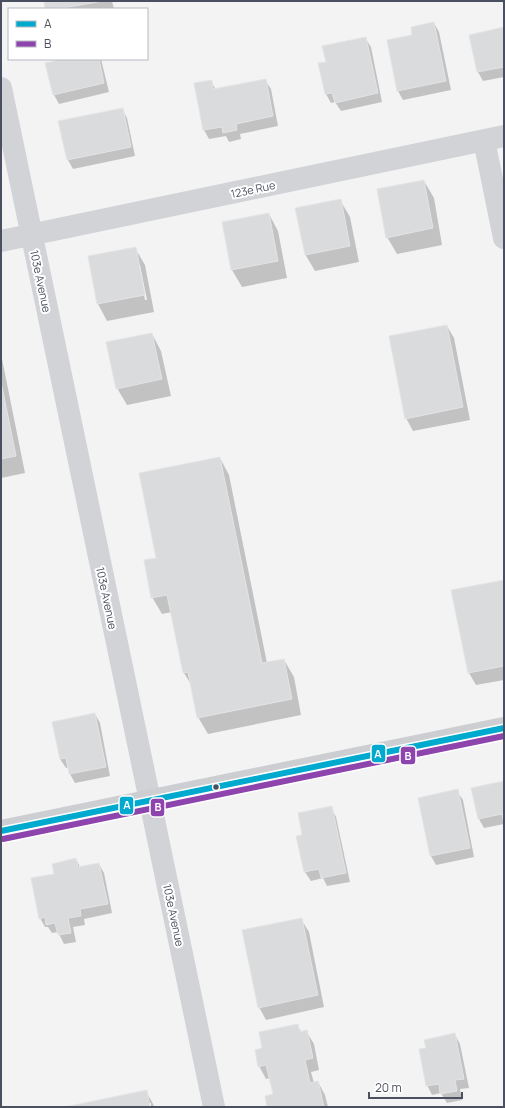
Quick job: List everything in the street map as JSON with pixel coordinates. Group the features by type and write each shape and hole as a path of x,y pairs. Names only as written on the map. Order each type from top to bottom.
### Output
{"main road":[{"path":"1,831 504,728"}],"street":[{"name":"103e Avenue","path":"1,88 214,1107"},
{"name":"123e Rue","path":"1,241 494,138"},
{"path":"494,138 504,238"}],"building":[{"path":"44,1 103,1 63,8 45,8"},
{"path":"434,22 446,81 397,91 387,40 412,35 411,27"},
{"path":"504,27 504,67 477,72 469,35"},
{"path":"366,37 378,93 335,103 332,93 325,94 318,63 326,62 322,46"},
{"path":"99,60 104,83 53,95 45,63 55,61"},
{"path":"266,79 273,116 236,124 237,130 223,133 222,127 203,130 194,83 212,80 213,89"},
{"path":"123,108 131,147 67,160 58,121"},
{"path":"424,180 433,228 386,238 377,189"},
{"path":"341,199 350,246 305,255 295,208"},
{"path":"269,213 278,261 231,270 222,222"},
{"path":"136,247 145,295 97,304 88,256"},
{"path":"447,325 463,407 405,419 389,336"},
{"path":"152,333 162,379 116,389 106,342"},
{"path":"1,382 16,456 1,459"},
{"path":"220,457 262,663 284,659 292,699 197,718 188,672 183,673 167,595 151,598 144,560 156,558 139,473"},
{"path":"504,580 504,666 468,673 451,590"},
{"path":"95,713 106,767 69,774 66,758 60,759 52,722"},
{"path":"504,781 504,824 502,814 478,819 471,788"},
{"path":"458,789 470,848 430,856 418,798"},
{"path":"332,806 346,873 321,878 319,869 304,872 296,836 302,835 298,813"},
{"path":"76,858 78,867 99,863 108,904 80,909 81,916 68,918 71,933 58,935 55,923 46,925 45,917 39,919 31,878 54,874 52,864"},
{"path":"302,918 318,995 258,1008 242,930"},
{"path":"298,1024 299,1032 307,1030 313,1058 305,1060 310,1083 318,1081 324,1107 267,1107 265,1096 273,1094 266,1065 258,1067 255,1050 262,1048 259,1032"},
{"path":"455,1033 464,1079 455,1080 457,1091 440,1094 439,1084 426,1086 419,1049 426,1048 424,1040"},
{"path":"147,1090 150,1107 65,1107"}],"transit line":[{"name":"A","path":"1,831 504,728"},
{"name":"B","path":"3,839 504,736"}]}
